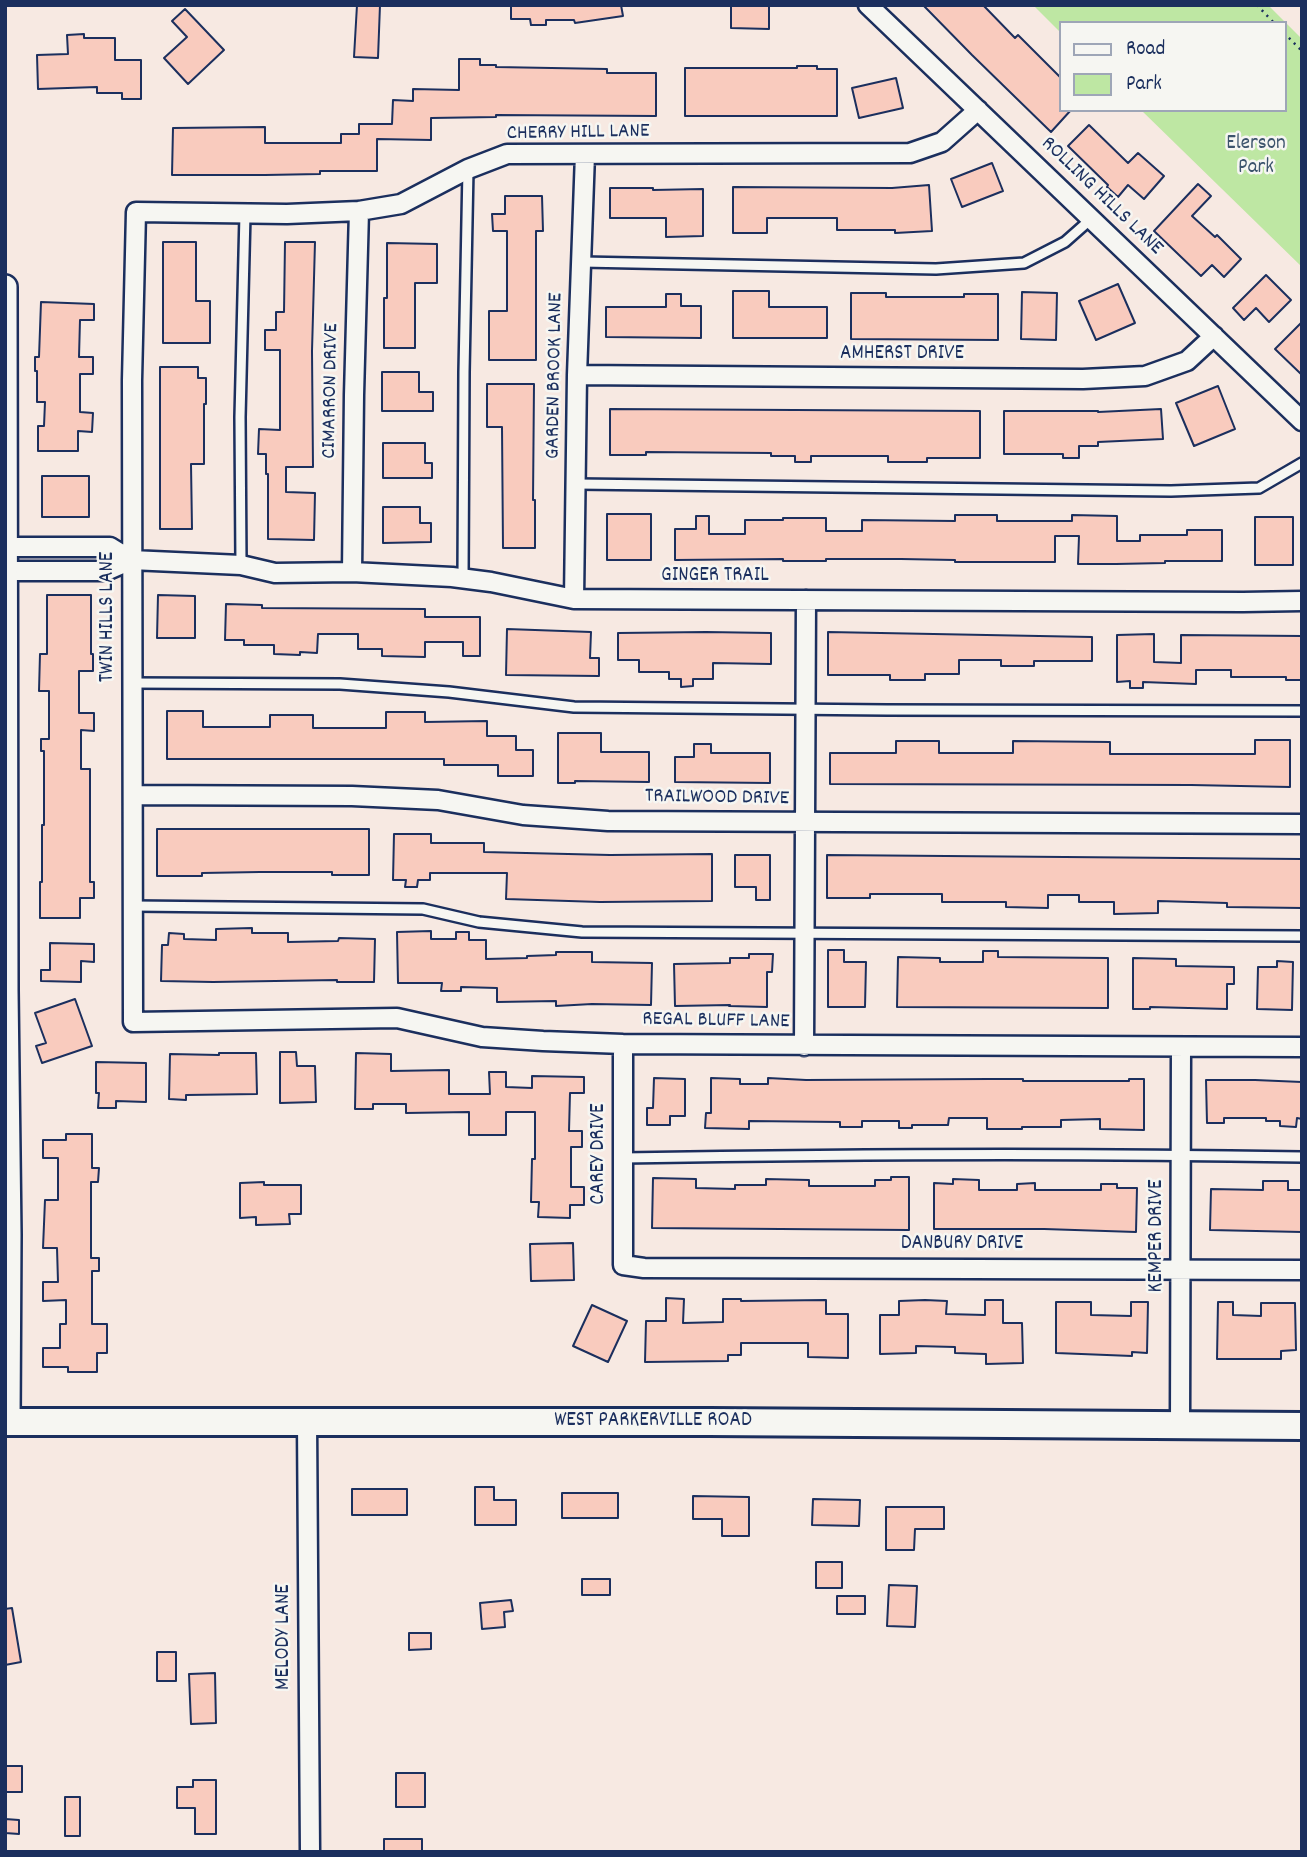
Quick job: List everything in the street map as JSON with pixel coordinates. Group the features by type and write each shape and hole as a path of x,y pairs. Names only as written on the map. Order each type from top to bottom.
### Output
{"main road":[{"name":"WEST PARKERVILLE ROAD","path":"6,1422 709,1422 1302,1426"}],"street":[{"name":"ROLLING HILLS LANE","path":"868,5 1302,421"},
{"name":"CHERRY HILL LANE","path":"135,212 359,212 401,204 468,169 507,154 910,153 942,142 978,110"},
{"name":"GARDEN BROOK LANE","path":"574,599 577,375 585,154"},
{"name":"TWIN HILLS LANE","path":"133,1022 131,561 135,212"},
{"name":"CIMARRON DRIVE","path":"352,572 359,212"},
{"path":"5,286 9,1235 6,1422"},
{"name":"AMHERST DRIVE","path":"577,375 1069,379 1145,376 1187,360 1214,336"},
{"name":"GINGER TRAIL","path":"6,547 110,547 131,561"},
{"name":"GINGER TRAIL","path":"6,571 106,571 131,561 241,565 275,573 352,572 463,579 574,599 1302,601"},
{"path":"804,1046 806,600"},
{"name":"TRAILWOOD DRIVE","path":"133,794 352,796 438,800 523,815 608,821 1302,824"},
{"name":"REGAL BLUFF LANE","path":"133,1022 397,1018 482,1037 623,1044 1302,1047"},
{"name":"CAREY DRIVE","path":"623,1044 623,1265"},
{"name":"KEMPER DRIVE","path":"1180,1425 1181,1047"},
{"name":"DANBURY DRIVE","path":"623,1265 644,1268 1302,1270"},
{"name":"MELODY LANE","path":"307,1422 310,1852"}],"lane":[{"path":"463,579 468,169"},
{"path":"241,565 240,416 245,214"},
{"path":"582,262 936,269 1024,263 1065,242 1091,219"},
{"path":"576,484 1196,490 1259,488 1302,463"},
{"path":"132,683 340,684 449,692 574,707 1302,711"},
{"path":"133,906 423,909 479,922 582,932 1302,936"},
{"path":"623,1158 787,1155 1302,1157"}],"path":[{"path":"1257,5 1272,21"},
{"path":"1286,35 1302,51"}],"green space":[{"name":"Elerson Park","path":"1033,5 1268,5 1284,21 1058,21 1058,30"},
{"name":"Elerson Park","path":"1286,23 1302,39 1302,267 1143,112 1286,112"}],"building":[{"path":"357,5 380,5 378,58 354,57"},
{"path":"511,5 621,5 623,16 575,23 574,20 546,20 546,25 531,25 530,19 511,19"},
{"path":"731,5 769,5 769,29 731,28"},
{"path":"923,5 983,5 1015,38 1018,35 1058,75 1058,112 1069,112 1051,132"},
{"path":"185,9 224,50 188,84 164,58 187,37 172,21"},
{"path":"84,34 84,38 115,38 115,60 141,60 141,99 122,99 122,93 97,93 97,87 38,89 37,55 68,54 67,35"},
{"path":"459,59 480,59 480,65 496,67 607,69 607,73 656,73 656,116 496,115 431,118 431,140 377,139 377,171 172,175 173,128 265,127 265,143 341,143 341,134 359,134 359,124 392,124 393,100 413,101 413,89 459,90"},
{"path":"797,66 837,69 837,116 685,116 685,68"},
{"path":"896,78 903,108 859,118 852,88"},
{"path":"1089,125 1128,163 1138,153 1164,176 1144,199 1128,185 1118,197 1068,146"},
{"path":"992,163 1003,191 962,207 951,179"},
{"path":"1198,184 1211,196 1192,216 1215,237 1217,235 1241,259 1224,277 1212,265 1201,276 1154,231"},
{"path":"929,185 932,231 895,233 895,230 837,230 837,218 767,218 767,233 733,233 733,187 892,188"},
{"path":"610,188 703,189 703,236 666,237 666,218 610,218"},
{"path":"505,196 542,196 543,231 536,231 536,360 489,360 489,311 507,311 507,231 493,231 492,214 505,214"},
{"path":"163,242 196,242 196,301 210,301 210,343 163,343"},
{"path":"285,242 315,242 313,467 286,467 286,492 315,493 314,540 268,539 266,454 258,454 259,429 280,430 280,350 265,350 265,330 276,330 276,312 284,312"},
{"path":"387,243 437,244 437,283 415,283 415,348 384,348"},
{"path":"1266,275 1291,300 1269,322 1256,308 1244,320 1233,308"},
{"path":"1118,284 1135,323 1096,340 1079,301"},
{"path":"733,291 769,291 769,307 827,307 827,338 733,338"},
{"path":"1022,292 1057,293 1056,340 1021,339"},
{"path":"851,293 886,293 886,297 998,294 998,340 851,339"},
{"path":"666,294 681,294 681,306 701,306 701,338 606,337 606,307 666,307"},
{"path":"41,302 94,304 94,320 80,320 79,357 93,357 93,374 80,374 80,412 93,413 92,432 78,431 78,451 38,451 38,426 44,426 45,402 37,402 35,371 35,357 39,357"},
{"path":"1302,322 1302,375 1275,349"},
{"path":"160,367 198,367 198,378 206,378 204,464 191,464 192,529 160,529"},
{"path":"382,372 419,372 419,392 433,392 433,411 382,411"},
{"path":"487,384 534,384 535,548 503,548 502,427 487,427"},
{"path":"1218,386 1235,429 1194,446 1176,403"},
{"path":"610,409 980,411 980,458 927,458 927,462 888,462 888,456 811,456 811,462 795,462 795,456 771,456 771,453 646,452 646,455 610,455"},
{"path":"1161,409 1163,439 1098,442 1098,446 1079,446 1079,458 1063,458 1063,454 1004,454 1004,411 1098,412"},
{"path":"383,443 425,443 425,463 432,463 432,478 383,478"},
{"path":"42,476 89,476 89,517 42,517"},
{"path":"383,507 420,507 420,523 431,523 431,542 383,543"},
{"path":"607,514 651,514 651,560 607,560"},
{"path":"955,515 997,515 997,521 1072,521 1072,515 1117,516 1117,541 1140,541 1140,535 1187,535 1187,530 1222,530 1222,561 1078,564 1079,536 1055,536 1055,562 901,559 675,560 675,529 696,529 696,516 709,516 709,534 745,534 745,520 826,518 826,531 862,531 862,520 955,521"},
{"path":"1255,517 1293,517 1293,565 1255,565"},
{"path":"47,595 91,595 93,671 79,671 79,713 94,713 94,731 81,730 81,769 90,769 90,882 94,882 94,898 80,898 80,918 40,918 44,825 44,751 41,751 41,739 49,739 49,691 39,691 40,654 47,654"},
{"path":"158,595 195,596 195,638 157,638"},
{"path":"226,604 262,605 262,608 425,609 425,617 480,617 480,656 463,656 463,642 425,642 425,657 382,656 382,649 358,649 358,634 318,634 317,653 274,654 274,645 244,645 244,640 225,640"},
{"path":"507,629 591,632 590,658 599,658 599,676 506,675"},
{"path":"828,632 1092,637 1092,661 1034,661 1034,666 1001,666 1001,660 959,660 959,674 925,674 925,680 890,680 890,675 828,675"},
{"path":"618,633 771,633 771,664 713,663 713,679 693,679 693,686 681,687 681,679 669,679 669,672 639,672 639,660 618,660"},
{"path":"1154,634 1154,662 1181,663 1181,635 1302,636 1302,680 1286,680 1286,677 1231,677 1231,670 1196,670 1196,684 1143,682 1143,688 1130,688 1130,681 1117,682 1117,635"},
{"path":"167,711 203,711 203,727 270,727 270,715 313,715 313,728 386,728 386,712 425,712 425,722 487,721 487,736 516,736 516,750 533,750 533,776 498,776 498,765 444,765 444,759 167,759"},
{"path":"558,733 601,733 601,752 649,752 649,782 558,783"},
{"path":"1255,740 1290,740 1290,787 830,784 830,753 896,753 896,741 939,741 939,753 1013,753 1013,741 1110,742 1110,754 1255,754"},
{"path":"694,744 711,744 711,753 770,753 770,783 675,782 675,757 694,757"},
{"path":"157,829 369,829 369,875 260,872 157,876"},
{"path":"394,834 431,834 431,843 484,843 484,852 712,854 712,901 506,899 507,873 430,873 430,880 418,880 417,887 405,887 406,880 393,880"},
{"path":"735,855 770,855 770,900 756,900 756,887 735,887"},
{"path":"827,855 1302,859 1302,908 1227,907 1227,903 1158,901 1158,913 1114,914 1114,902 1079,902 1079,895 1048,895 1048,908 1006,907 1006,902 942,902 942,894 870,894 870,898 827,898"},
{"path":"252,928 252,933 288,933 288,942 338,941 339,938 375,939 374,982 161,981 162,945 168,945 169,933 184,934 184,939 216,940 216,929"},
{"path":"431,931 431,939 456,939 456,932 469,932 469,940 486,940 486,959 527,958 556,955 556,952 592,952 592,962 652,963 651,1005 556,1006 556,1001 497,1002 497,988 461,987 461,991 441,991 442,983 398,983 397,932"},
{"path":"50,943 94,944 94,962 81,961 81,982 41,981 41,970 50,970"},
{"path":"828,950 844,950 844,962 866,962 865,1007 828,1007"},
{"path":"983,951 998,951 998,957 1108,958 1108,1008 897,1007 898,957 940,958 940,962 983,962"},
{"path":"749,954 773,954 772,972 767,972 767,1007 675,1006 674,964 730,963 730,958 749,958"},
{"path":"1133,958 1176,959 1176,966 1234,967 1234,984 1227,984 1227,1009 1133,1009"},
{"path":"1277,961 1293,962 1292,1010 1257,1009 1258,967 1277,967"},
{"path":"75,999 92,1046 42,1063 36,1046 46,1043 35,1013"},
{"path":"280,1052 296,1052 297,1066 315,1066 316,1102 280,1103"},
{"path":"256,1053 257,1094 186,1095 186,1100 169,1099 170,1054"},
{"path":"356,1053 391,1054 391,1071 449,1070 449,1094 490,1094 489,1072 506,1072 506,1087 532,1088 532,1076 584,1077 584,1093 570,1093 569,1131 582,1131 582,1147 571,1147 571,1187 584,1187 584,1205 570,1205 570,1218 538,1217 539,1202 531,1202 535,1112 506,1112 506,1135 469,1135 469,1112 406,1113 406,1104 373,1104 373,1109 355,1109"},
{"path":"96,1062 146,1063 146,1102 116,1101 116,1108 98,1108"},
{"path":"654,1078 685,1079 685,1116 670,1116 670,1125 647,1125 647,1108 653,1108"},
{"path":"711,1078 740,1079 740,1084 768,1084 768,1078 1023,1081 1144,1079 1144,1130 1100,1129 1100,1119 1061,1120 1061,1127 987,1129 987,1118 949,1118 948,1125 912,1125 912,1128 899,1128 899,1121 862,1121 862,1127 840,1127 840,1122 749,1121 749,1129 705,1128 706,1113 711,1113"},
{"path":"1206,1080 1302,1082 1302,1119 1297,1118 1296,1127 1280,1126 1280,1121 1266,1121 1266,1118 1224,1118 1224,1123 1207,1123"},
{"path":"66,1134 92,1134 92,1168 99,1168 98,1182 91,1182 91,1258 99,1258 99,1271 92,1271 92,1324 107,1324 107,1353 97,1353 97,1372 68,1372 68,1367 43,1367 43,1348 60,1348 60,1324 66,1324 66,1300 43,1301 43,1282 58,1282 57,1248 43,1248 45,1200 58,1200 58,1158 43,1158 43,1140 66,1140"},
{"path":"891,1177 909,1177 909,1230 652,1228 653,1178 696,1179 696,1188 735,1189 735,1185 766,1185 766,1179 809,1180 809,1186 875,1186 875,1180 891,1180"},
{"path":"953,1179 979,1180 979,1190 1017,1190 1017,1184 1035,1183 1035,1190 1101,1190 1101,1184 1117,1184 1117,1188 1137,1188 1136,1232 934,1229 934,1183 953,1184"},
{"path":"1263,1181 1288,1181 1288,1190 1302,1190 1302,1232 1210,1230 1211,1189 1263,1190"},
{"path":"264,1182 264,1185 301,1185 301,1214 289,1214 290,1224 256,1225 256,1217 240,1218 240,1183"},
{"path":"573,1243 574,1280 531,1281 530,1244"},
{"path":"666,1298 684,1299 683,1323 723,1322 723,1299 826,1300 826,1314 848,1314 848,1358 808,1357 808,1343 741,1343 741,1355 728,1355 728,1361 645,1362 646,1321 666,1321"},
{"path":"985,1300 1003,1300 1003,1323 1022,1323 1023,1363 986,1364 986,1354 955,1353 955,1347 916,1346 916,1353 880,1354 880,1315 899,1315 899,1301 947,1301 946,1314 985,1315"},
{"path":"1056,1302 1091,1302 1091,1315 1131,1316 1131,1302 1148,1302 1147,1353 1132,1352 1132,1356 1056,1353"},
{"path":"1218,1302 1233,1302 1233,1315 1261,1316 1261,1303 1295,1303 1296,1350 1281,1351 1281,1359 1217,1359"},
{"path":"592,1305 627,1321 608,1362 573,1346"},
{"path":"475,1487 494,1487 494,1500 516,1500 516,1525 475,1525"},
{"path":"352,1489 407,1489 407,1515 352,1515"},
{"path":"562,1493 618,1493 618,1518 562,1518"},
{"path":"693,1496 749,1497 749,1536 722,1536 722,1519 693,1519"},
{"path":"813,1499 860,1500 859,1526 812,1525"},
{"path":"886,1507 944,1507 944,1529 915,1529 914,1550 886,1550"},
{"path":"816,1562 842,1562 842,1588 816,1588"},
{"path":"582,1579 610,1579 610,1595 582,1595"},
{"path":"889,1585 917,1586 915,1627 887,1626"},
{"path":"837,1596 865,1596 865,1614 837,1614"},
{"path":"511,1600 513,1611 504,1612 505,1627 482,1629 480,1603"},
{"path":"12,1608 21,1662 5,1665 5,1609"},
{"path":"409,1633 431,1633 431,1649 409,1650"},
{"path":"157,1652 176,1652 176,1681 157,1681"},
{"path":"215,1673 216,1723 191,1724 189,1674"},
{"path":"5,1766 22,1766 22,1792 5,1792"},
{"path":"396,1773 425,1773 425,1807 396,1807"},
{"path":"193,1780 216,1780 216,1834 195,1834 195,1808 177,1808 177,1787 193,1787"},
{"path":"65,1797 80,1797 80,1836 65,1836"},
{"path":"5,1819 19,1820 19,1834 5,1833"},
{"path":"384,1839 422,1839 422,1852 384,1852"}]}
